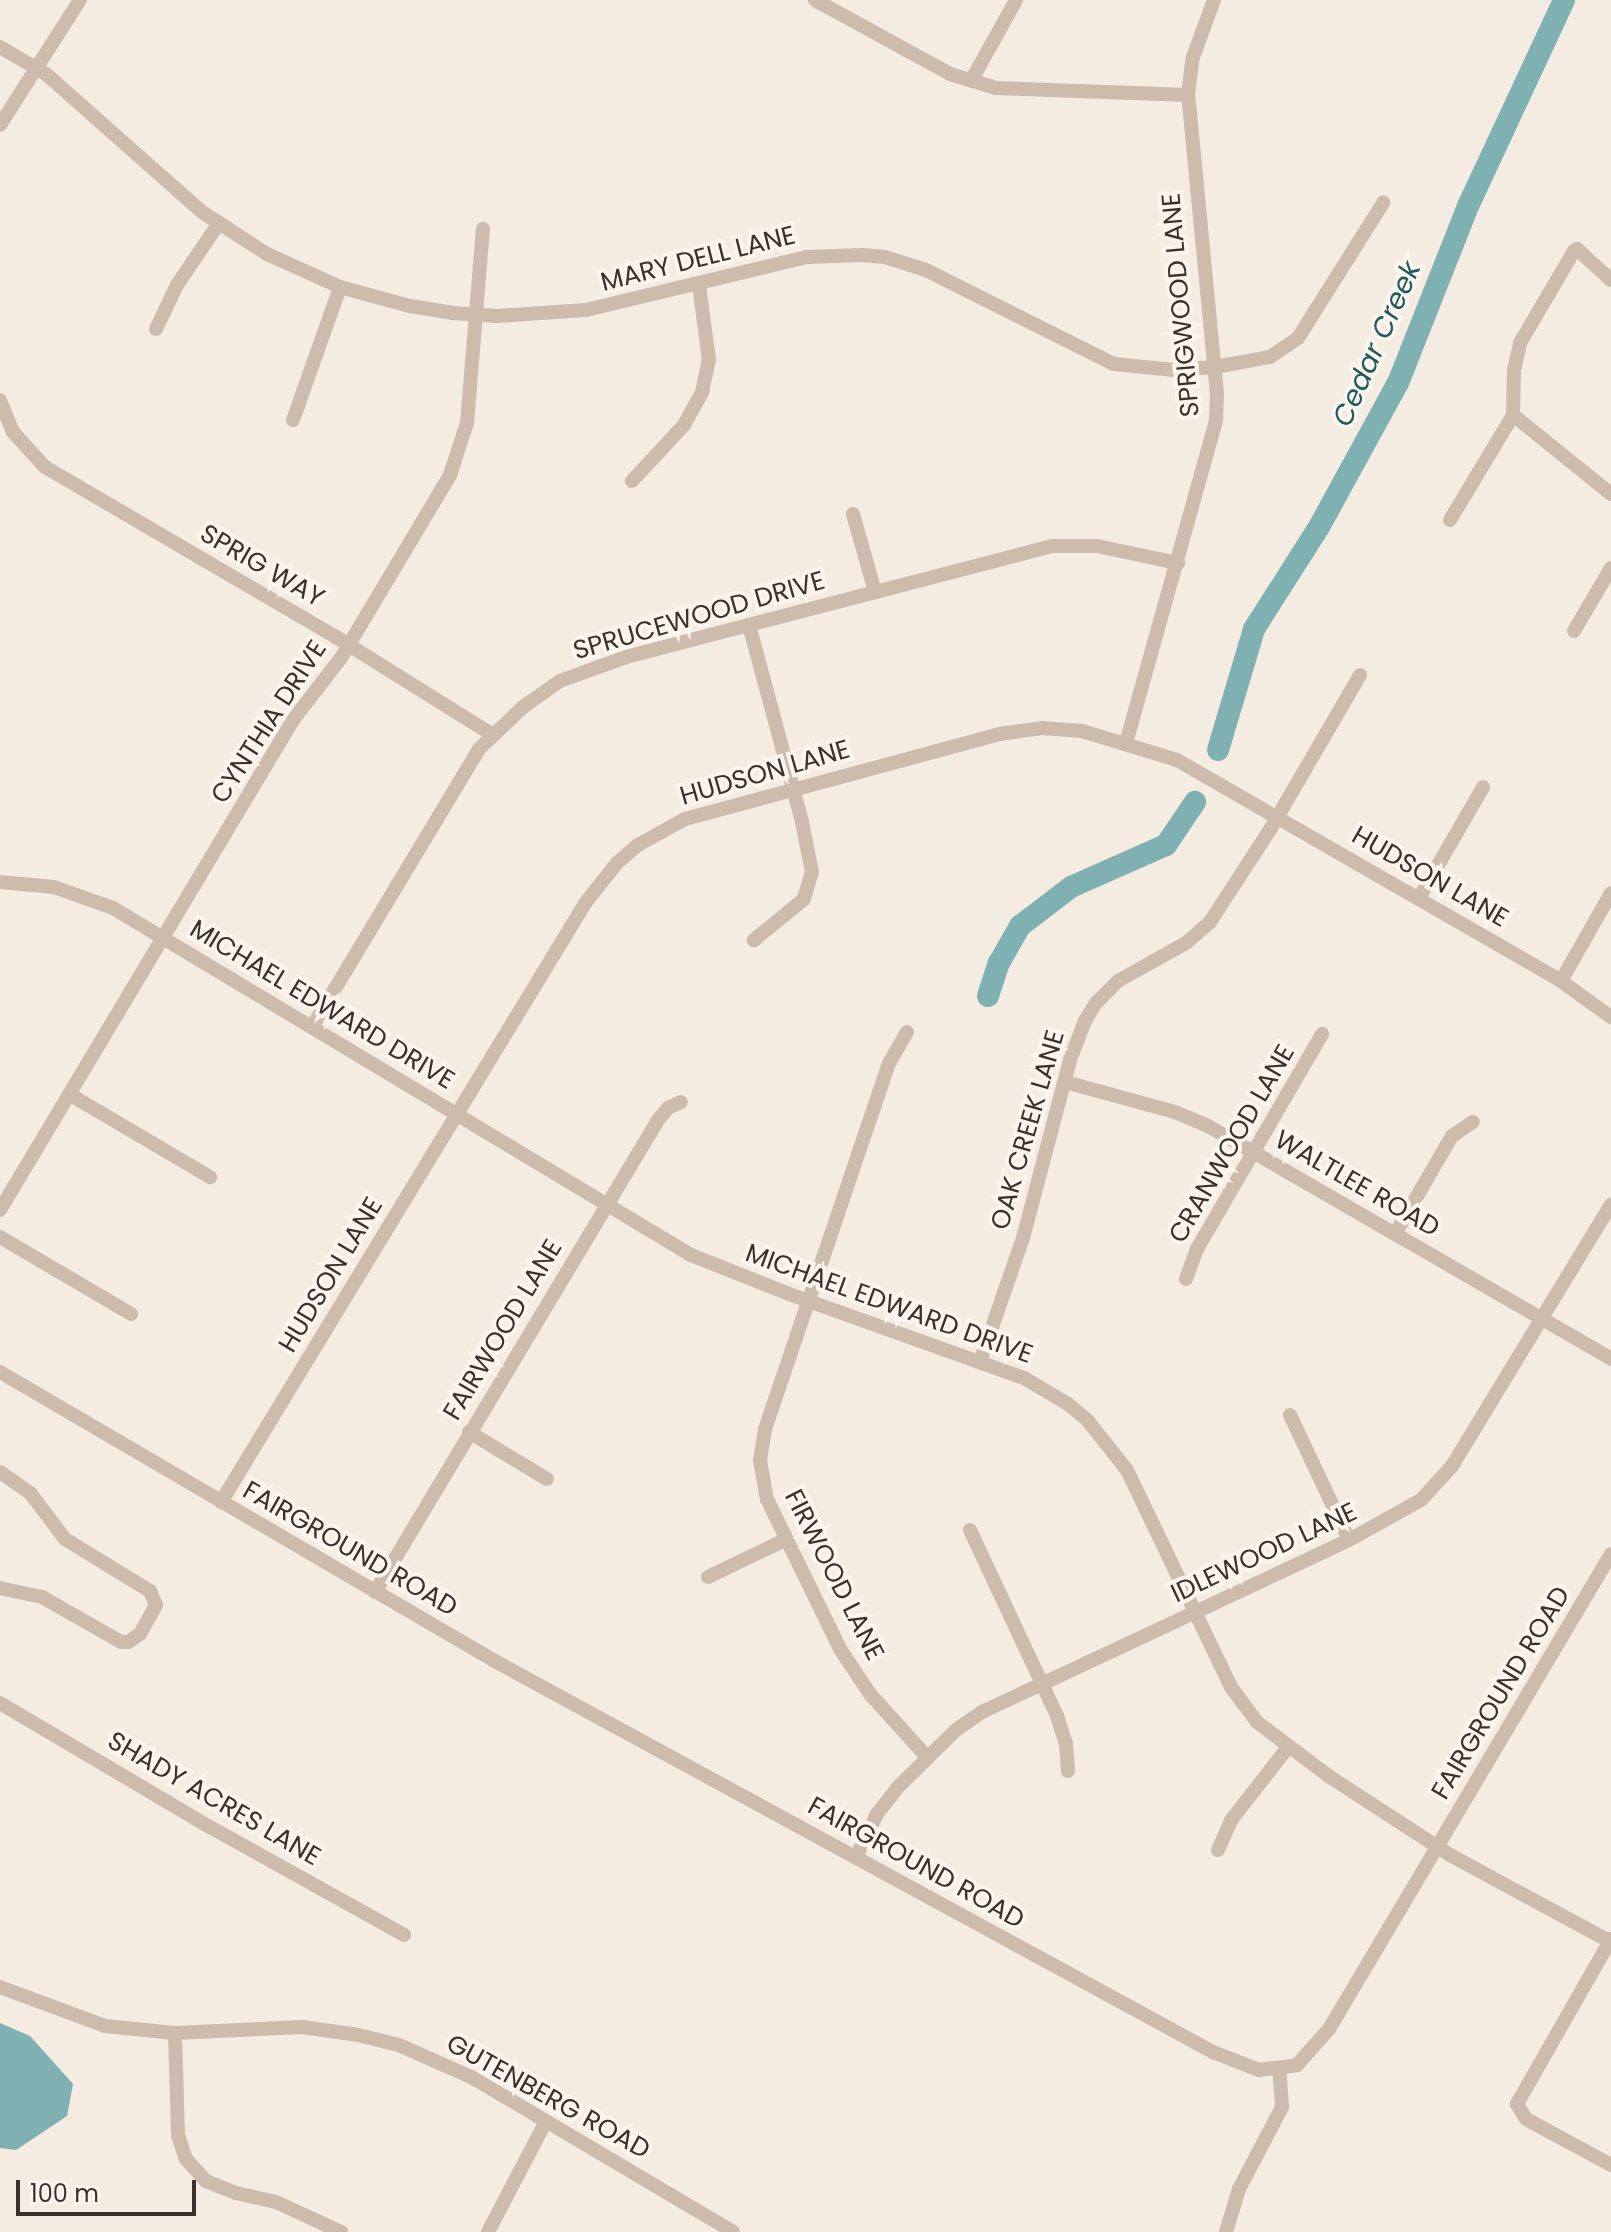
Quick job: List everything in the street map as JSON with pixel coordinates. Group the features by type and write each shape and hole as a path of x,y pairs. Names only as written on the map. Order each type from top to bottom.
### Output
{"street":[{"path":"0,125 80,0"},
{"path":"815,0 950,74 996,88 1188,95"},
{"path":"971,81 1016,0"},
{"name":"SPRIGWOOD LANE","path":"1126,743 1216,421 1215,367 1188,95 1193,57 1214,0"},
{"name":"MARY DELL LANE","path":"0,47 36,67 219,223 267,254 340,287 410,306 474,315 538,315 586,310 806,257 840,254 885,257 926,270 1114,364 1174,370 1215,367 1270,357 1290,346 1316,314 1383,203"},
{"path":"156,329 177,285 219,223"},
{"name":"CYNTHIA DRIVE","path":"0,1210 293,720 349,645 456,462 467,423 483,229"},
{"path":"1450,520 1513,415 1514,370 1520,343 1577,249 1611,280"},
{"path":"632,481 684,425 702,392 709,360 699,285"},
{"path":"293,420 340,287"},
{"name":"SPRIG WAY","path":"0,400 13,432 45,467 349,645 493,735"},
{"path":"1513,415 1611,494"},
{"path":"853,514 875,592"},
{"name":"SPRUCEWOOD DRIVE","path":"312,1027 479,749 523,707 560,681 626,657 1066,543 1097,546 1178,563"},
{"path":"1574,631 1611,568"},
{"path":"749,625 810,858 811,881 804,899 794,910 754,940"},
{"name":"OAK CREEK LANE","path":"980,1362 1023,1238 1075,1043 1096,1003 1118,981 1186,943 1210,922 1278,816 1360,675"},
{"name":"HUDSON LANE","path":"221,1502 586,902 617,863 638,845 685,819 1024,729 1058,728 1126,743 1177,760 1561,981 1611,1017"},
{"path":"1419,898 1483,787"},
{"name":"MICHAEL EDWARD DRIVE","path":"0,882 43,885 75,892 113,908 691,1255 810,1302 980,1362 1038,1385 1068,1404 1117,1454 1244,1708 1288,1747 1437,1846 1611,1941"},
{"path":"1561,981 1611,893"},
{"name":"FIRWOOD LANE","path":"907,1032 889,1063 761,1451 762,1483 785,1540 851,1668 927,1757"},
{"name":"CRANWOOD LANE","path":"1186,1279 1197,1249 1322,1034"},
{"name":"WALTLEE ROAD","path":"1065,1082 1175,1112 1254,1151 1611,1359"},
{"path":"69,1094 210,1177"},
{"name":"FAIRWOOD LANE","path":"375,1592 661,1115 681,1102"},
{"path":"1395,1234 1452,1136 1473,1122"},
{"name":"IDLEWOOD LANE","path":"856,1857 884,1804 927,1757 956,1730 982,1712 1407,1510 1444,1477 1611,1204"},
{"path":"0,1237 131,1314"},
{"name":"FAIRGROUND ROAD","path":"0,1372 375,1592 1222,2056 1259,2070 1297,2065 1329,2029 1611,1554"},
{"path":"1290,1415 1349,1540"},
{"path":"469,1432 547,1479"},
{"path":"0,1472 31,1494 65,1539 150,1591 156,1605 140,1634 128,1642 121,1642 42,1597 0,1588"},
{"path":"970,1530 1062,1730 1068,1771"},
{"path":"708,1577 785,1540"},
{"name":"SHADY ACRES LANE","path":"0,1703 210,1827 404,1935"},
{"path":"1218,1850 1232,1819 1288,1747"},
{"path":"1611,1941 1518,2099 1517,2108 1526,2119 1611,2165"},
{"name":"GUTENBERG ROAD","path":"0,1987 105,2026 175,2033 302,2027 399,2045 451,2067 733,2232"},
{"path":"175,2033 178,2135 186,2159 206,2181 236,2193 276,2202 341,2232"},
{"path":"1226,2232 1239,2189 1282,2107 1279,2068"},
{"path":"488,2232 546,2121"}],"water":[{"path":"0,2023 30,2036 73,2084 67,2116 16,2150 0,2148"}],"waterway":[{"name":"Cedar Creek","path":"1218,750 1254,629 1319,527 1398,383 1469,204 1564,0"},
{"name":"Cedar Creek","path":"988,996 999,963 1020,926 1071,887 1166,845 1195,802"}]}
